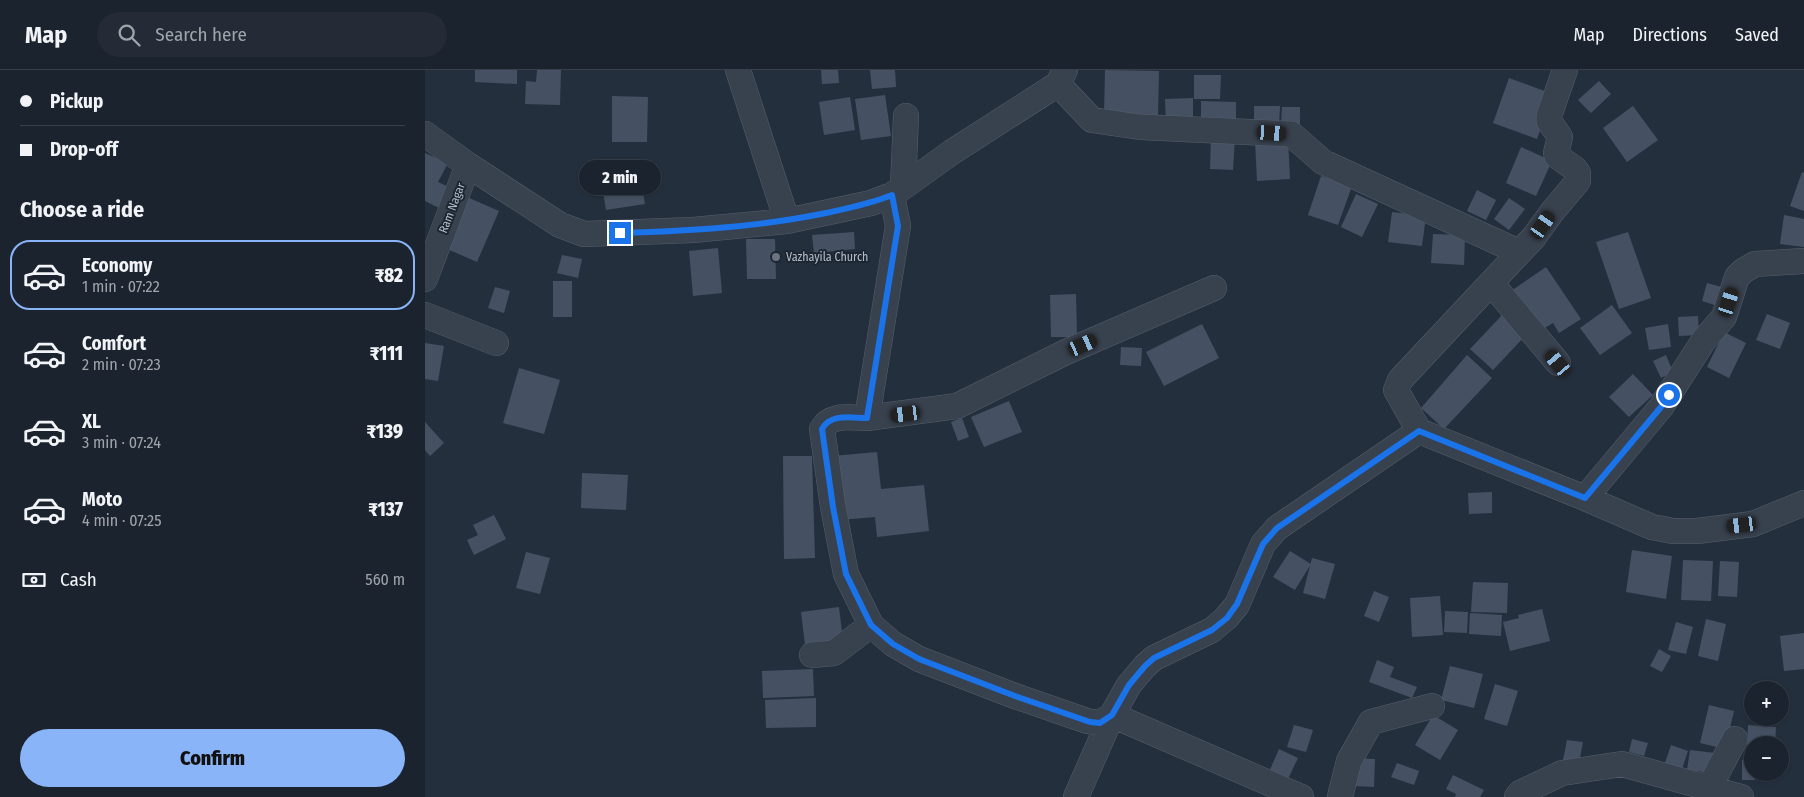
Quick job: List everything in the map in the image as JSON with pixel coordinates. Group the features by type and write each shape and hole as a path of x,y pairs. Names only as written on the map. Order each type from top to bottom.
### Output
{"street":[{"path":"738,70 787,221"},
{"path":"1565,70 1549,121 1560,137 1557,156 1575,169 1578,173 1578,181 1534,237 1492,284 1400,380 1396,390 1398,396 1419,431 1652,527 1673,531 1687,531 1753,524 1804,503"},
{"path":"425,134 468,165 560,224 584,234 693,230 787,221 871,203 898,191 951,152 1062,77 1092,120 1140,127 1291,134 1323,162 1519,252"},
{"path":"867,418 898,226 898,191 906,116"},
{"name":"Ram Nagar","path":"425,279 468,165"},
{"path":"1585,498 1661,407 1704,340 1724,317 1737,277 1755,264 1804,261"},
{"path":"1492,284 1558,363"},
{"path":"1112,715 1100,723 1090,722 1015,696 919,659 893,644 871,625 846,574 833,507 822,429 828,420 834,418 867,418 957,406 1066,352 1214,288"},
{"path":"425,315 496,343"},
{"path":"1077,797 1112,715 1129,685 1150,662 1154,658 1212,630 1227,618 1237,604 1263,544 1277,528 1419,431"},
{"path":"812,655 834,653 871,625"},
{"path":"1340,797 1349,761 1371,722 1432,706"},
{"path":"1112,715 1301,797"},
{"path":"1709,788 1735,739"},
{"path":"1517,797 1520,793 1562,773 1621,764 1741,797"}],"building":[{"path":"475,70 517,70 517,84 475,82"},
{"path":"537,70 561,70 560,105 525,104 526,81 536,82"},
{"path":"821,70 838,70 839,83 822,84"},
{"path":"870,70 895,70 896,87 872,89"},
{"path":"1105,70 1159,71 1158,116 1104,115"},
{"path":"1194,75 1221,75 1220,99 1194,99"},
{"path":"1509,78 1553,94 1537,139 1493,123"},
{"path":"1599,81 1611,94 1591,113 1578,100"},
{"path":"885,95 891,136 861,140 855,99"},
{"path":"612,96 648,97 647,142 612,142"},
{"path":"850,97 855,130 824,135 819,102"},
{"path":"1193,98 1193,122 1166,122 1165,99"},
{"path":"1201,101 1236,102 1236,123 1201,122"},
{"path":"1254,106 1280,106 1279,126 1254,125"},
{"path":"1633,106 1658,140 1627,162 1603,128"},
{"path":"1282,107 1300,107 1300,126 1281,125"},
{"path":"1211,137 1235,138 1233,170 1210,169"},
{"path":"1288,139 1290,179 1257,181 1255,141"},
{"path":"1521,147 1552,161 1536,196 1506,183"},
{"path":"425,153 448,163 438,182 449,187 439,208 425,201"},
{"path":"1802,172 1804,173 1804,211 1790,206"},
{"path":"1321,176 1352,186 1338,225 1308,215"},
{"path":"641,180 645,204 606,210 602,186"},
{"path":"1477,190 1496,200 1486,220 1467,211"},
{"path":"1356,194 1378,204 1362,237 1341,227"},
{"path":"467,197 499,211 477,262 445,248"},
{"path":"1509,198 1525,209 1509,230 1494,219"},
{"path":"1392,212 1426,216 1422,246 1388,242"},
{"path":"1784,215 1804,219 1804,247 1780,244"},
{"path":"854,232 855,249 814,253 812,235"},
{"path":"1628,232 1651,298 1619,309 1596,242"},
{"path":"1433,234 1465,235 1464,265 1431,263"},
{"path":"746,239 775,239 776,279 747,279"},
{"path":"718,248 722,293 693,296 689,251"},
{"path":"562,255 582,259 578,278 557,273"},
{"path":"1546,267 1581,319 1559,333 1553,323 1538,332 1511,291"},
{"path":"553,281 572,281 572,317 553,317"},
{"path":"1707,283 1729,289 1724,308 1702,301"},
{"path":"495,287 510,291 504,313 488,308"},
{"path":"1076,294 1077,337 1051,337 1050,295"},
{"path":"1612,305 1632,333 1600,355 1580,328"},
{"path":"1504,313 1527,334 1493,370 1470,349"},
{"path":"1767,314 1790,323 1780,349 1756,340"},
{"path":"1698,316 1699,335 1679,336 1678,317"},
{"path":"1202,324 1219,358 1164,386 1146,352"},
{"path":"1668,324 1671,347 1649,350 1645,328"},
{"path":"1724,332 1746,343 1729,378 1707,367"},
{"path":"425,343 444,346 438,381 425,379"},
{"path":"1121,347 1142,348 1141,366 1120,365"},
{"path":"1467,355 1492,378 1444,429 1421,408"},
{"path":"1666,355 1673,372 1661,378 1653,361"},
{"path":"519,368 560,380 544,434 503,423"},
{"path":"1633,374 1653,395 1629,417 1609,397"},
{"path":"1009,401 1022,432 984,447 971,417"},
{"path":"962,418 969,437 958,441 951,422"},
{"path":"425,422 444,443 430,456 425,450"},
{"path":"877,452 881,489 924,485 929,531 877,537 875,517 839,520 832,456"},
{"path":"783,456 812,456 815,558 784,559"},
{"path":"582,473 628,475 626,510 581,508"},
{"path":"1492,492 1492,513 1469,514 1468,493"},
{"path":"494,515 506,539 474,555 467,540 478,535 473,525"},
{"path":"1632,550 1672,556 1666,599 1626,592"},
{"path":"1290,551 1311,564 1295,590 1273,577"},
{"path":"526,552 550,558 540,594 516,588"},
{"path":"1312,558 1335,564 1325,599 1303,593"},
{"path":"1683,560 1713,561 1711,601 1681,600"},
{"path":"1720,561 1739,562 1737,597 1718,596"},
{"path":"1473,582 1508,583 1507,613 1471,612"},
{"path":"1374,591 1389,597 1379,622 1364,616"},
{"path":"1440,596 1443,635 1412,637 1410,598"},
{"path":"839,607 843,640 805,645 801,612"},
{"path":"1542,609 1550,641 1510,651 1503,622 1519,618 1518,615"},
{"path":"1445,611 1468,612 1467,633 1444,632"},
{"path":"1470,613 1502,615 1501,636 1469,634"},
{"path":"1706,619 1726,624 1718,661 1698,656"},
{"path":"1676,622 1693,627 1686,654 1668,650"},
{"path":"1804,633 1804,669 1784,671 1780,636"},
{"path":"1659,649 1671,656 1662,672 1650,666"},
{"path":"1377,660 1394,667 1390,677 1417,687 1412,698 1369,682"},
{"path":"1450,666 1483,674 1474,708 1441,700"},
{"path":"813,669 814,696 763,698 762,671"},
{"path":"1495,684 1518,691 1507,726 1484,719"},
{"path":"816,698 816,727 766,728 765,700"},
{"path":"1709,705 1734,711 1725,749 1700,743"},
{"path":"1433,715 1458,730 1440,760 1415,745"},
{"path":"1294,725 1313,730 1306,752 1287,747"},
{"path":"1748,726 1776,727 1776,736 1748,736"},
{"path":"1632,739 1648,743 1644,756 1629,752"},
{"path":"1567,740 1583,742 1579,763 1563,760"},
{"path":"1671,745 1688,751 1681,772 1664,766"},
{"path":"1279,749 1298,758 1287,781 1269,772"},
{"path":"1690,750 1715,753 1713,773 1687,770"},
{"path":"1356,758 1375,759 1374,787 1354,786"},
{"path":"1742,760 1744,760 1744,780 1742,780"},
{"path":"1397,763 1419,771 1414,785 1391,777"},
{"path":"1453,775 1484,790 1480,797 1455,797 1456,794 1446,789"}],"place":[{"name":"Vazhayila Church","path":"776,257"}],"route":[{"path":"620,233 693,230 787,221 871,203 892,195 898,226 867,418 834,418 828,420 822,429 833,507 846,574 857,600 871,625 893,644 919,659 1015,696 1090,722 1100,723 1112,715 1129,685 1154,658 1212,630 1227,618 1237,604 1263,544 1277,528 1419,431 1585,498 1669,395"}]}
